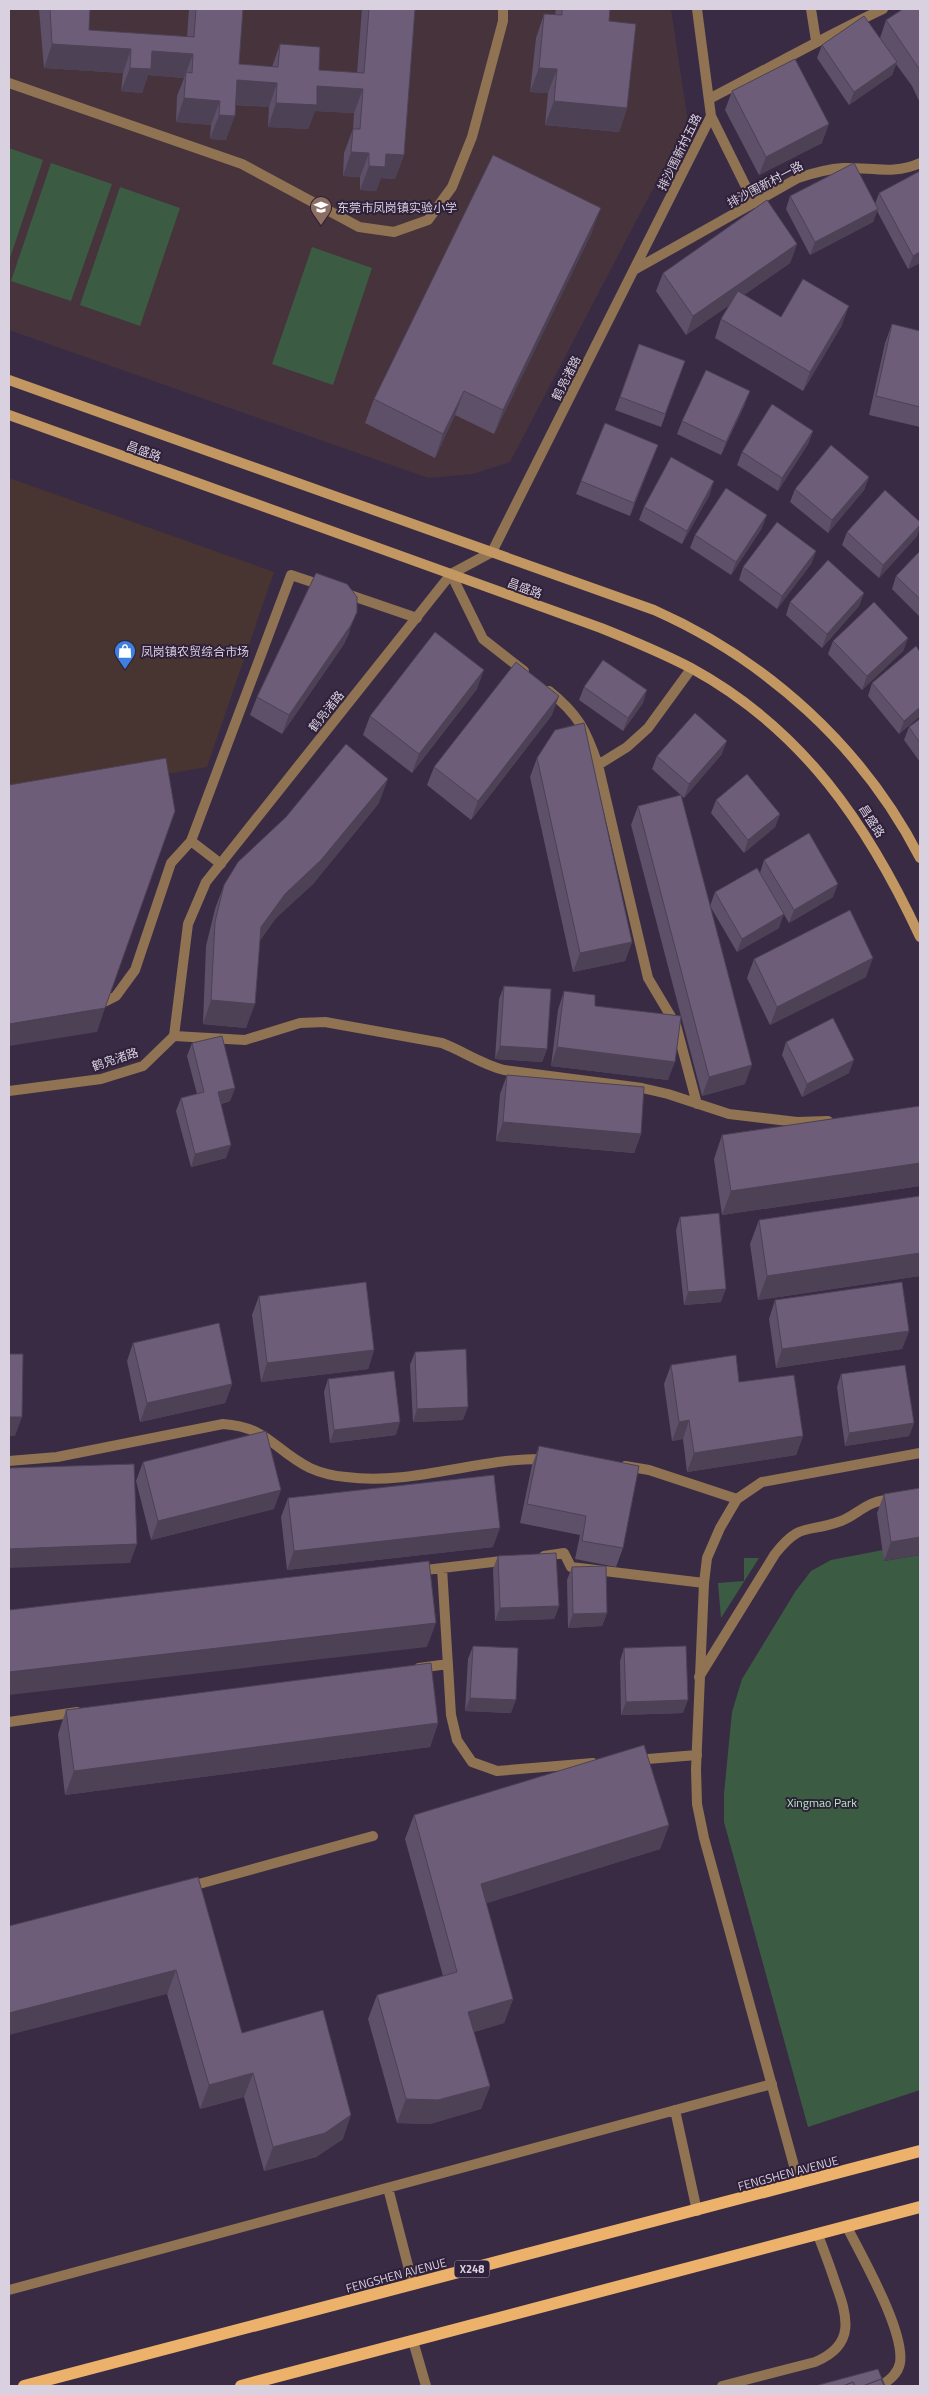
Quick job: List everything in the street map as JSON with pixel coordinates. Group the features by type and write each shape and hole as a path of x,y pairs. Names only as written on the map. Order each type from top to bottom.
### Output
{"main road":[{"name":"FENGSHEN AVENUE","path":"24,2386 920,2151"},
{"path":"241,2386 920,2207"}],"street":[{"path":"9,83 242,164 359,227 394,232 428,220 452,187 472,137 503,21 503,9"},
{"name":"排沙围新村五路","path":"634,270 711,116 697,9"},
{"path":"811,9 816,41"},
{"path":"709,99 767,70 816,41 883,9"},
{"path":"711,116 754,203"},
{"name":"排沙围新村一路","path":"634,270 798,178 819,170 844,168 892,170 920,163"},
{"name":"鹤凫渚路","path":"9,1091 101,1079 143,1066 174,1036 188,924 206,882 451,574 492,552 634,270"},
{"name":"昌盛路","path":"9,380 654,610 687,624 728,649 780,687 835,738 883,795 904,825 920,858"},
{"name":"昌盛路","path":"9,415 609,631 691,668 728,691 758,714 814,767 837,793 868,837 890,875 920,937"},
{"path":"451,574 483,639 568,705 586,732 598,765 648,978 676,1025 697,1104"},
{"path":"86,1005 96,1006 116,996 135,970 171,863 191,841 291,575 417,618"},
{"path":"598,765 627,748 648,728 691,668"},
{"path":"191,841 221,864"},
{"path":"174,1036 245,1040 300,1023 325,1022 442,1043 455,1048 482,1064 504,1070 642,1088 729,1114 798,1122 836,1120"},
{"path":"9,1461 57,1457 224,1424 242,1425 260,1432 310,1468 347,1478 367,1479 405,1476 537,1458 556,1459"},
{"path":"799,2184 704,1838 697,1804 696,1755 699,1678 707,1558 720,1528 737,1499 762,1482 920,1454"},
{"path":"613,1463 650,1470 737,1499"},
{"path":"699,1678 775,1554 788,1538 801,1530 831,1525 845,1520 873,1503 920,1496"},
{"path":"536,1557 564,1553 571,1567 704,1583"},
{"path":"403,1572 517,1559"},
{"path":"442,1568 451,1715 457,1740 472,1762 496,1771 601,1762"},
{"path":"409,1669 448,1664"},
{"path":"9,1722 88,1711"},
{"path":"620,1761 696,1755"},
{"path":"181,1888 373,1836"},
{"path":"9,2290 772,2084"},
{"path":"674,2110 697,2211"},
{"path":"388,2188 413,2285"},
{"path":"847,2227 884,2303 898,2341 900,2363 896,2372 881,2386"},
{"path":"722,2386 815,2362 830,2356 841,2343 847,2326 846,2312 818,2235"},
{"path":"413,2341 426,2386"}],"shaded area":[{"name":"东莞市凤岗镇实验小学","path":"9,9 671,9 688,122 510,462 473,474 428,478 9,330"},
{"name":"凤岗镇农贸综合市场","path":"9,478 274,572 207,767 9,802"}],"green space":[{"path":"9,148 43,160 9,261"},
{"path":"51,163 112,184 71,301 11,281"},
{"path":"120,187 180,208 140,326 80,305"},
{"path":"312,247 372,268 333,385 272,364"},
{"name":"Xingmao Park","path":"883,1550 884,1561 920,1555 920,2090 808,2127 724,1822 724,1794 732,1712 742,1679 795,1592 811,1571 831,1560"},
{"path":"744,1558 759,1558 721,1618 718,1583 744,1581"}],"building":[{"path":"50,9 90,9 89,30 194,37 196,9 243,9 239,64 278,67 280,44 320,47 319,70 364,73 369,9 415,9 404,155 386,154 385,167 369,166 369,153 351,152 353,129 360,129 363,89 317,86 317,105 276,103 277,83 237,80 235,116 219,115 220,101 184,98 186,72 192,73 193,54 152,51 151,69 130,68 131,49 52,44"},
{"path":"562,9 610,9 609,21 636,24 627,108 554,101 557,69 539,68 544,14 562,15"},
{"path":"903,9 920,9 920,70 886,20"},
{"path":"864,16 897,62 854,92 822,45"},
{"path":"795,59 829,124 766,157 732,91"},
{"path":"493,155 601,208 503,410 464,391 443,434 374,399"},
{"path":"854,163 878,209 815,242 790,196"},
{"path":"920,171 920,252 913,256 879,193"},
{"path":"767,200 797,244 693,316 663,273"},
{"path":"803,279 849,306 810,372 721,319 738,291 781,317"},
{"path":"892,324 920,331 920,407 876,396"},
{"path":"639,344 685,361 665,414 620,397"},
{"path":"706,370 750,391 726,442 682,421"},
{"path":"772,404 813,431 782,478 742,452"},
{"path":"605,423 658,445 634,503 581,481"},
{"path":"831,445 869,477 832,520 795,489"},
{"path":"671,457 714,481 687,531 644,507"},
{"path":"726,488 767,515 736,562 695,535"},
{"path":"885,490 920,522 920,525 883,565 847,532"},
{"path":"777,522 816,551 782,596 743,567"},
{"path":"920,551 920,599 896,576"},
{"path":"828,560 864,593 827,634 790,602"},
{"path":"316,573 347,584 357,597 357,612 351,625 289,715 257,697"},
{"path":"874,602 908,638 867,676 833,641"},
{"path":"435,632 484,670 419,754 370,716"},
{"path":"916,646 920,652 920,707 904,721 872,683"},
{"path":"603,660 647,690 628,718 584,687"},
{"path":"516,662 559,696 478,801 434,767"},
{"path":"695,713 727,741 689,784 657,756"},
{"path":"920,719 920,743 909,727"},
{"path":"584,723 632,942 580,953 537,758 555,730"},
{"path":"346,744 388,779 321,860 285,894 261,927 255,1004 211,1000 215,922 224,885 238,862 286,817"},
{"path":"166,758 175,811 105,1008 9,1024 9,785"},
{"path":"747,774 780,814 748,840 716,800"},
{"path":"681,795 752,1065 709,1077 638,806"},
{"path":"809,833 838,884 794,910 764,860"},
{"path":"757,868 784,914 742,939 715,892"},
{"path":"850,910 873,958 777,1007 754,959"},
{"path":"504,986 551,989 547,1049 500,1046"},
{"path":"564,991 595,995 595,1006 681,1016 675,1062 557,1047"},
{"path":"833,1018 854,1060 807,1084 786,1042"},
{"path":"222,1036 235,1088 218,1092 231,1145 195,1154 181,1098 204,1092 192,1043"},
{"path":"507,1075 644,1087 641,1134 503,1122"},
{"path":"920,1106 920,1163 731,1191 722,1135"},
{"path":"920,1196 920,1253 767,1276 759,1220"},
{"path":"719,1213 726,1289 688,1292 680,1217"},
{"path":"366,1282 374,1350 267,1363 259,1296"},
{"path":"902,1282 909,1331 782,1349 775,1300"},
{"path":"219,1323 232,1384 147,1403 133,1343"},
{"path":"466,1349 468,1407 417,1409 415,1352"},
{"path":"9,1354 23,1354 22,1417 9,1417"},
{"path":"736,1355 739,1382 794,1375 803,1436 694,1453 689,1420 679,1422 671,1365"},
{"path":"905,1365 914,1423 849,1433 841,1374"},
{"path":"394,1371 400,1422 334,1430 328,1379"},
{"path":"266,1431 281,1490 158,1521 143,1462"},
{"path":"539,1446 639,1466 623,1548 582,1541 586,1516 527,1504"},
{"path":"134,1464 137,1544 9,1549 9,1468"},
{"path":"494,1475 500,1528 294,1551 288,1498"},
{"path":"920,1488 920,1537 891,1542 884,1494"},
{"path":"556,1553 559,1606 500,1608 498,1556"},
{"path":"429,1561 436,1623 9,1672 9,1610"},
{"path":"606,1566 607,1613 573,1614 572,1567"},
{"path":"473,1646 518,1648 516,1700 470,1698"},
{"path":"686,1646 688,1700 626,1702 624,1648"},
{"path":"431,1663 438,1723 74,1771 66,1710"},
{"path":"644,1745 669,1825 481,1884 513,1999 468,2012 490,2086 438,2100 406,2099 377,1995 457,1972 414,1815"},
{"path":"198,1877 242,2033 323,2010 351,2115 325,2133 273,2147 253,2073 209,2085 176,1970 9,2013 9,1926"},
{"path":"878,2369 885,2386 881,2379 863,2386 855,2386 853,2382 843,2386 815,2386"},
{"path":"881,2379 884,2386 863,2386"},
{"path":"853,2382 855,2386 843,2386"}],"place":[{"name":"东莞市凤岗镇实验小学","path":"321,226"},
{"name":"凤岗镇农贸综合市场","path":"125,670"}]}
